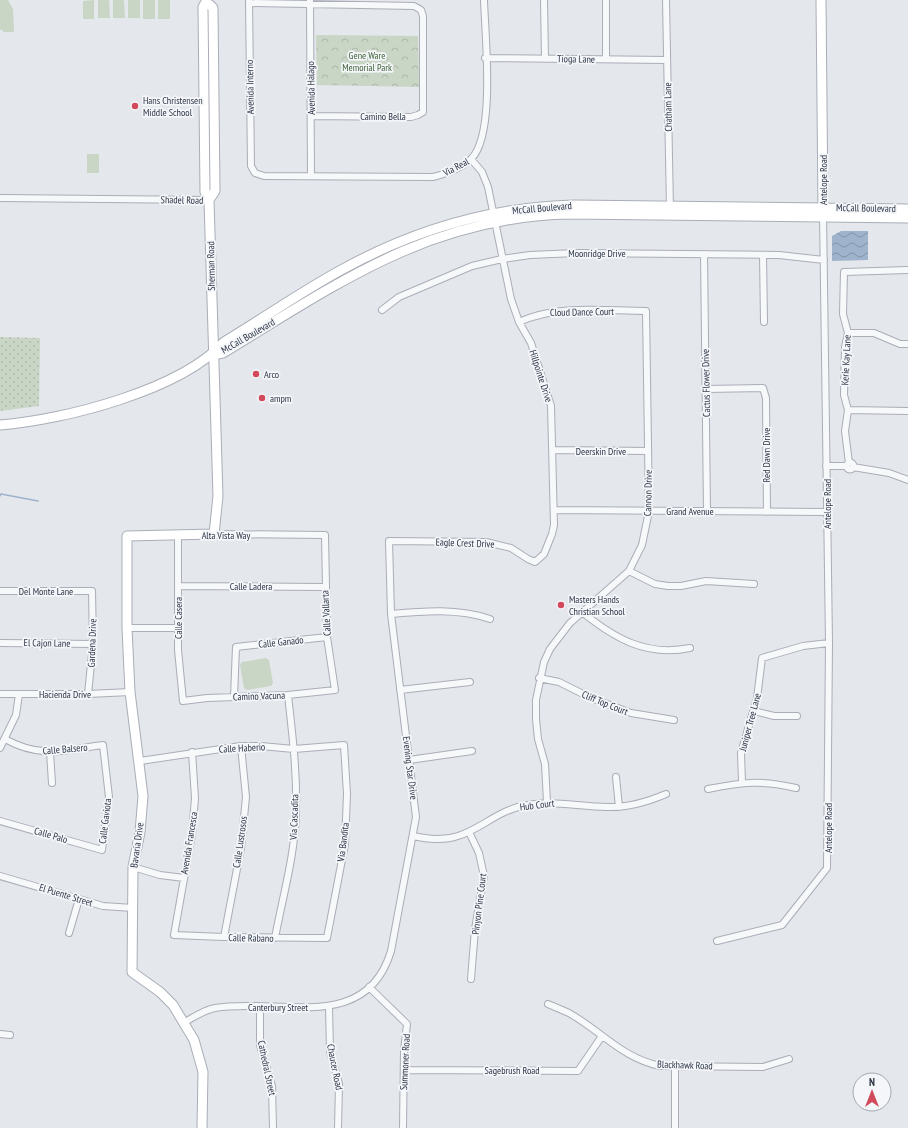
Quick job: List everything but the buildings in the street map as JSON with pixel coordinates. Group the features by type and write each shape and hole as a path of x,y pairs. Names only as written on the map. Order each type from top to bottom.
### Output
{"street":[{"name":"Via Real","path":"255,173 264,176 433,177 449,172 471,159 482,137 486,109 484,0"},
{"path":"544,0 545,59"},
{"path":"606,0 606,59"},
{"name":"Chatham Lane","path":"666,0 670,210"},
{"name":"Antelope Road","path":"717,942 782,925 827,868 829,642 826,512 821,0"},
{"name":"Sherman Road","path":"207,1 203,7 205,192 209,200 218,496 214,534"},
{"path":"249,2 370,3"},
{"name":"Avenida Interno","path":"249,2 251,166 255,173"},
{"name":"Avenida Halago","path":"310,2 311,176"},
{"name":"Camino Bella","path":"311,116 411,117 423,112 423,16 421,10 414,6 370,3"},
{"name":"Tioga Lane","path":"485,58 667,60"},
{"name":"Hillpointe Drive","path":"471,159 482,172 488,187 511,299 519,322 531,342 551,406 554,510 552,534 544,554 535,562"},
{"name":"Shadel Road","path":"0,198 209,200"},
{"name":"McCall Boulevard","path":"213,355 224,342 328,277 399,242 448,225 495,218 555,214 670,210 823,212 908,209"},
{"name":"McCall Boulevard","path":"823,212 908,218"},
{"name":"McCall Boulevard","path":"0,425 53,418 113,402 160,383 213,355 223,353 346,278 384,258 439,236 495,218"},
{"path":"346,278 350,271 388,252 399,242"},
{"name":"Moonridge Drive","path":"382,310 399,297 431,283 472,266 502,259 556,253 779,255 824,260"},
{"name":"Cactus Flower Drive","path":"704,254 707,511"},
{"path":"763,255 764,322"},
{"name":"Kerie Kay Lane","path":"850,465 845,431 848,410 844,395 845,347 848,333 843,314 844,272 908,270"},
{"name":"Cloud Dance Court","path":"519,322 534,315 554,311 646,311"},
{"name":"Cannon Drive","path":"547,802 545,764 538,739 536,719 536,700 539,678 550,649 570,622 629,571 642,545 649,511 646,311"},
{"path":"848,333 874,333 900,344 908,344"},
{"name":"Red Dawn Drive","path":"706,389 763,388 766,398 767,512"},
{"path":"848,410 908,411"},
{"name":"Deerskin Drive","path":"553,450 648,451"},
{"path":"826,466 850,465 890,473 908,480"},
{"name":"Grand Avenue","path":"554,510 826,512"},
{"name":"Alta Vista Way","path":"127,536 214,534 325,535"},
{"name":"Calle Casera","path":"178,535 178,661 183,702"},
{"name":"Calle Vallarta","path":"325,535 324,587 326,637 335,690"},
{"name":"Bavaria Drive","path":"127,536 127,628 130,692 140,761 143,796 140,832 133,867 132,972 160,992 173,1005 185,1022 194,1040 203,1072 202,1128"},
{"name":"Eagle Crest Drive","path":"389,541 486,542 511,548 535,562"},
{"name":"Evening Star Drive","path":"369,987 384,969 391,951 413,836 415,808 391,614 389,541"},
{"path":"629,571 655,584 668,586 681,586 706,581 754,584"},
{"name":"Calle Ladera","path":"178,586 324,587"},
{"name":"Del Monte Lane","path":"0,591 92,591"},
{"name":"Gardena Drive","path":"88,694 93,644 92,591"},
{"path":"391,614 460,611 474,613 490,619"},
{"path":"582,612 608,632 640,646 672,652 690,648"},
{"path":"127,628 178,628"},
{"name":"Calle Ganado","path":"234,697 236,647 326,637"},
{"name":"Juniper Tree Lane","path":"742,782 741,753 754,711 760,683 762,658 803,646 829,642"},
{"name":"El Cajon Lane","path":"0,643 93,644"},
{"name":"Cliff Top Court","path":"539,678 559,682 591,698 631,713 674,720"},
{"path":"400,690 470,682"},
{"name":"Camino Vacuna","path":"183,702 207,698 288,695 335,690"},
{"name":"Hacienda Drive","path":"0,694 88,694 130,692"},
{"path":"0,748 16,715 20,694"},
{"name":"Via Cascadita","path":"275,938 294,843 296,808 294,749 288,695"},
{"path":"754,711 774,716 797,716"},
{"name":"Calle Balsero","path":"5,739 18,746 34,751 50,752 103,745"},
{"name":"Calle Gaviota","path":"102,850 109,797 103,745"},
{"name":"Calle Haberio","path":"140,761 192,752 241,746 294,749 344,746"},
{"name":"Calle Lustrosos","path":"224,937 241,848 246,797 241,746"},
{"name":"Via Bandita","path":"327,938 345,844 348,794 344,746"},
{"path":"409,760 472,751"},
{"path":"50,752 52,783"},
{"name":"Avenida Francesca","path":"174,935 192,834 195,798 192,752"},
{"path":"616,777 619,807"},
{"path":"708,789 742,782 771,783 796,788"},
{"name":"Hub Court","path":"413,836 438,839 448,838 469,832 502,812 521,806 547,802 619,807 650,801 666,794"},
{"name":"Calle Palo","path":"0,821 102,850"},
{"name":"Pinyon Pine Court","path":"469,832 479,853 484,876 475,929 471,979"},
{"path":"133,867 160,875 184,878"},
{"name":"El Puente Street","path":"0,876 103,906 132,908"},
{"path":"69,933 79,899"},
{"name":"Calle Rabano","path":"174,935 327,938"},
{"name":"Canterbury Street","path":"185,1022 213,1008 329,1007 352,999 369,987"},
{"name":"Summoner Road","path":"369,987 407,1024 404,1070 403,1128"},
{"name":"Blackhawk Road","path":"548,1004 569,1013 640,1061 660,1066 763,1067 789,1059"},
{"name":"Cathedral Street","path":"260,1007 260,1045 272,1086 273,1128"},
{"name":"Chaucer Road","path":"329,1007 330,1051 340,1084 338,1128"},
{"path":"0,1034 10,1035"},
{"name":"Sagebrush Road","path":"404,1070 578,1070 602,1036"},
{"path":"675,1066 675,1128"}],"green space":[{"path":"0,0 8,0 13,9 14,32 3,32 3,30 0,30"},
{"path":"94,0 94,19 83,19 83,1"},
{"path":"98,0 109,0 110,18 98,18"},
{"path":"113,0 124,0 125,18 113,18"},
{"path":"128,0 140,0 140,18 128,18"},
{"path":"143,0 155,0 155,19 143,19"},
{"path":"158,0 170,0 170,19 158,19"},
{"name":"Gene Ware Memorial Park","path":"316,35 418,36 419,87 317,85"},
{"path":"87,154 99,154 99,173 87,173"},
{"path":"0,337 40,338 39,406 0,411"},
{"path":"266,658 269,660 273,683 271,686 247,690 244,688 240,665 242,662"}],"water":[{"path":"841,231 868,231 868,260 832,261 832,236"}],"waterway":[{"path":"0,496 1,494 38,501"}],"place":[{"name":"Hans Christensen Middle School","path":"135,106"},
{"name":"Arco","path":"256,374"},
{"name":"ampm","path":"262,398"},
{"name":"Masters Hands Christian School","path":"561,605"}]}
